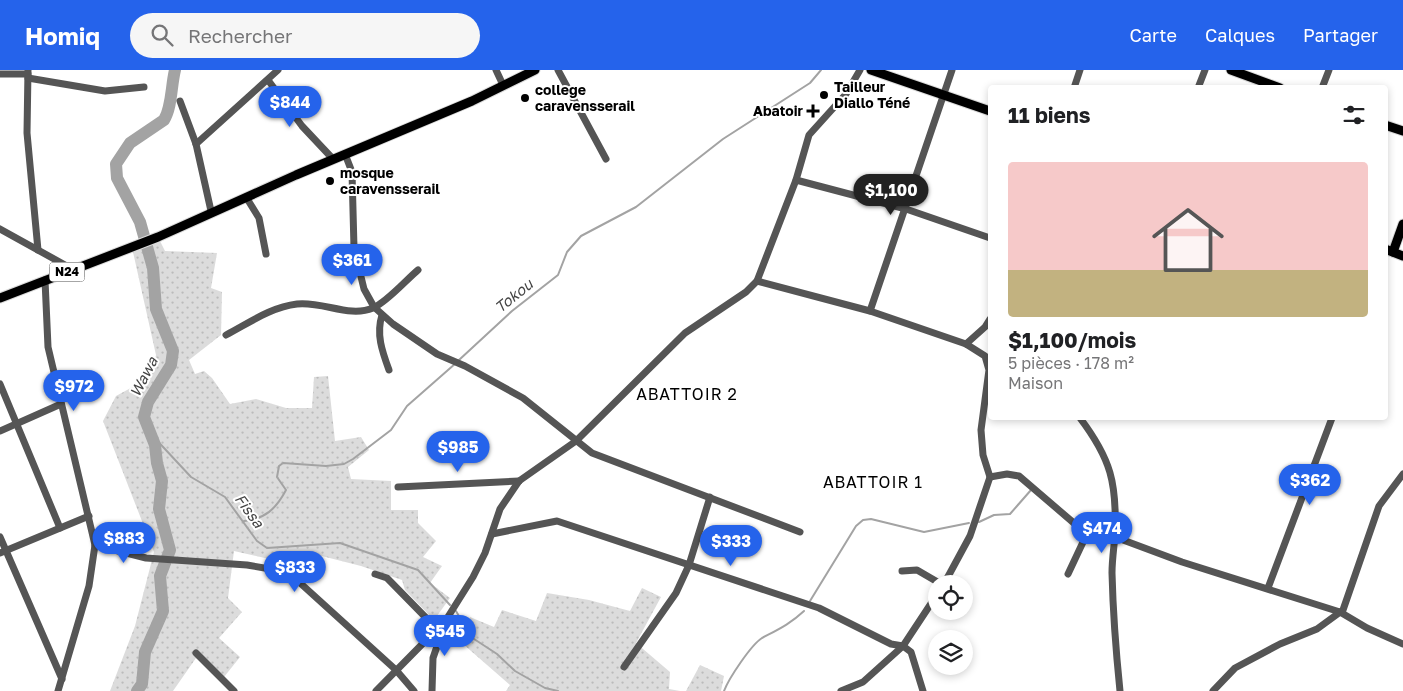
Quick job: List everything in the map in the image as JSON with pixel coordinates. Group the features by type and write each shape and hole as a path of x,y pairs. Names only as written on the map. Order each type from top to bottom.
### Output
{"main road":[{"name":"N24","path":"0,298 158,237 345,154 472,102 536,70"},
{"path":"871,70 893,72 944,95 988,110"},
{"path":"1231,70 1272,85"},
{"path":"1388,126 1403,131"},
{"path":"1403,224 1389,251 1403,256"}],"street":[{"path":"196,144 278,70"},
{"path":"496,70 504,85"},
{"path":"558,70 606,159"},
{"path":"376,691 446,620 473,577 492,534 500,509 518,481 576,441 685,333 746,292 757,281 796,180 810,134 846,94 860,70"},
{"path":"870,311 952,70"},
{"path":"1074,85 1080,70"},
{"path":"1199,85 1205,70"},
{"path":"1323,85 1329,70"},
{"path":"0,74 28,74 105,91 144,87"},
{"path":"28,74 27,133 38,250"},
{"path":"268,80 302,126 333,160"},
{"path":"180,101 196,144 211,212"},
{"path":"345,154 352,172 354,248 364,289 374,308 382,315 437,354 465,366 523,398 592,453 610,462 710,497 800,532"},
{"path":"796,180 906,209 988,237"},
{"path":"246,197 259,218 266,254"},
{"path":"0,229 74,270"},
{"path":"226,335 272,310 298,304 338,308 353,312 374,308 418,270"},
{"path":"45,280 48,348 95,545 89,586 58,691"},
{"path":"757,281 870,311 966,344 985,356 988,364"},
{"path":"382,315 378,326 381,349 389,370"},
{"path":"966,344 988,322"},
{"path":"948,575 970,536 990,478 984,455 981,430 988,383"},
{"path":"0,384 60,528"},
{"path":"0,431 61,404"},
{"path":"1081,420 1105,453 1111,473 1116,512 1112,570 1113,626 1120,691"},
{"path":"1268,588 1331,420"},
{"path":"990,478 1007,474 1019,476 1082,530 1084,540 1068,574"},
{"path":"1216,690 1235,668 1280,644 1317,628 1343,610 1378,506 1403,474"},
{"path":"398,487 518,481"},
{"path":"624,667 676,592 689,565 710,497"},
{"path":"3,552 88,516"},
{"path":"492,534 557,522 819,608 891,644 903,646 911,652 923,691"},
{"path":"0,537 3,552 62,680"},
{"path":"1115,537 1182,562 1340,612 1366,628 1403,644"},
{"path":"95,545 134,556 266,567 289,576 396,670 414,691"},
{"path":"902,571 917,570 928,576"},
{"path":"375,574 387,578 437,629"},
{"path":"841,691 863,682 903,646 928,608"},
{"path":"432,691 433,658 446,620"},
{"path":"196,653 234,691"}],"shaded area":[{"path":"160,241 165,251 217,253 211,288 222,292 221,335 189,360 195,374 204,371 212,378 230,404 256,399 286,408 312,408 314,377 328,376 335,441 361,437 369,450 348,467 351,479 391,481 391,510 418,510 418,523 436,541 423,557 442,566 430,583 450,598 434,620 405,590 402,580 361,566 306,552 282,562 234,551 228,598 242,612 219,638 240,657 224,677 196,658 173,691 110,691 135,626 154,552 103,421 116,396 151,377 156,355 133,252"},
{"path":"642,588 661,597 636,643 670,672 669,689 680,691 506,691 510,685 463,644 470,617 494,627 502,610 536,621 547,593 589,600 630,611"},
{"path":"700,665 724,676 721,691 686,691"}],"waterway":[{"name":"Wawa","path":"137,691 142,684 145,652 163,611 160,576 170,550 159,509 162,481 155,445 144,417 148,402 171,365 173,351 156,309 153,268 140,222 117,178 116,164 130,143 164,120 170,103 175,70"},
{"name":"Tokou","path":"459,360 512,311 558,275 567,252 581,236 636,207 723,139 810,83 821,70"},
{"name":"Tokou","path":"244,521 258,518 269,512 282,497 286,490 277,477 279,466 283,463 326,466 344,464 353,459 391,430 407,406 456,363"},
{"name":"Fissa","path":"151,434 191,477 225,497 257,541 267,548 340,543 418,570 450,605"},
{"path":"979,522 994,515 1010,514 1031,490"},
{"path":"810,601 856,526 863,520 871,519 924,532 969,523"},
{"name":"Fissa","path":"456,611 471,637 497,654 515,671 545,688 558,691"},
{"path":"724,691 730,678 752,647 762,638 789,623 804,611"}],"place":[{"name":"Tailleur Diallo Téné","path":"824,95"},
{"name":"college caravensserail","path":"525,98"},
{"name":"Abatoir","path":"813,111"},
{"name":"mosque caravensserail","path":"330,181"}],"district":[{"name":"ABATTOIR 2","path":"687,394"},
{"name":"ABATTOIR 1","path":"873,482"}]}
